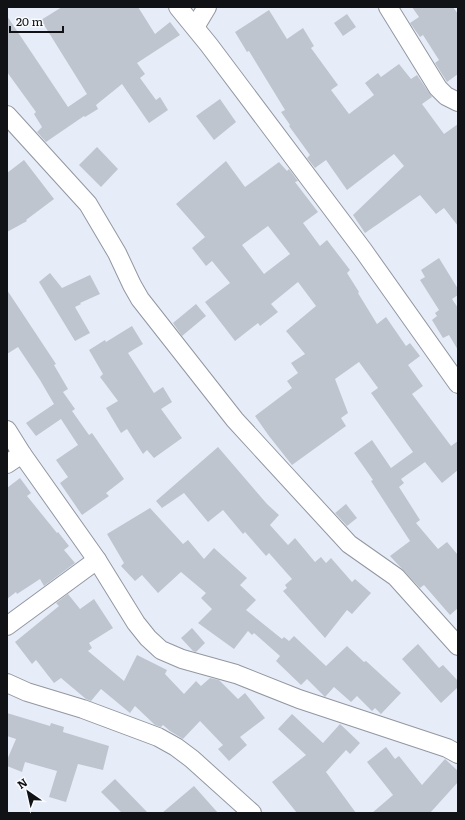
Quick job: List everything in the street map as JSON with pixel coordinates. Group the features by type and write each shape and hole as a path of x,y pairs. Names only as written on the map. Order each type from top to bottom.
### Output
{"street":[{"path":"178,7 195,27 358,244 458,384"},
{"path":"195,27 207,7"},
{"path":"388,7 438,88 446,96 458,102"},
{"path":"11,125 88,204 114,247 140,299 235,420 349,544 396,578 458,646"},
{"path":"7,430 22,454 97,560 136,623 148,638 161,650 182,659 236,674 299,699 447,748 458,754"},
{"path":"7,464 22,454"},
{"path":"7,626 97,560"},
{"path":"7,683 27,692 83,708 158,737 176,747 192,759 252,813"}],"building":[{"path":"62,7 138,7 155,34 170,22 180,35 137,63 145,74 140,78 156,100 160,97 168,110 149,123 122,84 96,105 98,109 85,117 84,116 46,142 37,132 42,127 34,114 36,112 7,72 7,16 68,107 87,94 41,20"},
{"path":"412,7 453,7 458,14 458,74 447,82 435,63 439,60 423,35 420,37 410,23 419,17"},
{"path":"269,10 287,39 303,28 314,46 311,48 338,85 331,90 349,114 374,95 365,83 378,73 381,77 399,64 411,79 417,75 432,97 422,104 444,134 458,124 458,226 444,208 436,214 420,195 365,233 353,215 404,166 394,154 347,190 326,160 315,168 307,158 310,155 281,112 285,110 249,51 247,52 235,32"},
{"path":"347,14 356,27 343,36 334,23"},
{"path":"220,99 236,122 214,140 196,116"},
{"path":"97,147 118,169 101,187 79,165"},
{"path":"24,160 54,199 26,220 27,221 7,232 7,173"},
{"path":"226,161 245,187 279,162 287,171 289,169 298,181 295,182 318,212 303,223 320,246 327,240 350,270 347,273 377,324 386,317 406,346 410,343 420,356 408,365 423,386 412,394 451,446 458,441 458,470 442,483 425,462 401,479 404,483 399,487 420,520 416,523 438,549 447,542 458,555 458,608 450,615 424,585 420,588 390,556 410,541 371,481 373,480 354,453 372,440 391,468 413,452 371,393 378,388 359,362 335,379 348,413 341,418 346,426 292,465 255,416 292,388 287,381 298,373 291,363 305,354 286,331 316,306 298,282 271,304 278,312 260,326 258,323 235,341 205,302 230,283 212,261 206,266 192,248 205,237 176,204","holes":["268,226 290,254 264,274 242,245"]},
{"path":"439,258 458,289 458,295 452,299 458,308 458,350 449,335 443,338 432,320 437,316 435,313 439,310 420,280 425,277 421,270"},
{"path":"50,273 62,288 90,275 100,294 80,303 81,304 75,307 90,333 75,341 39,282"},
{"path":"7,290 56,364 54,365 68,389 63,392 75,409 72,411 89,435 92,433 124,479 106,493 109,496 82,515 60,483 68,477 56,460 78,445 61,419 36,436 26,423 54,404 18,347 7,354"},
{"path":"196,304 206,316 182,336 173,323"},
{"path":"132,326 143,344 128,353 154,393 163,387 172,402 161,409 182,438 154,458 147,450 143,454 127,429 121,433 106,408 118,401 100,377 103,374 89,350 105,340 106,342"},
{"path":"218,447 267,504 279,515 270,525 288,545 295,538 315,562 321,557 326,563 331,558 352,582 355,579 371,593 352,614 347,610 325,638 283,591 287,588 285,585 292,579 269,553 266,556 245,532 243,534 223,510 208,522 184,493 162,508 156,501"},
{"path":"20,478 31,493 27,496 69,546 64,550 75,563 44,586 40,579 17,594 16,592 7,599 7,488"},
{"path":"346,504 357,518 347,526 335,513"},
{"path":"150,508 183,544 188,540 204,559 214,548 247,578 240,585 256,600 246,610 282,639 284,637 289,641 294,636 326,666 347,646 401,693 381,714 375,708 372,711 357,696 351,702 334,687 325,697 307,679 301,685 276,661 280,656 254,633 252,635 248,631 234,649 198,623 212,609 201,598 206,593 181,572 158,593 142,575 135,581 121,566 124,563 107,534"},
{"path":"68,594 80,609 94,599 113,628 89,643 92,648 88,651 124,681 137,655 167,670 165,674 184,694 196,681 201,686 210,678 219,680 238,699 245,693 265,718 240,737 247,745 229,761 218,749 223,745 200,721 183,739 163,725 161,727 155,725 135,706 130,713 101,689 91,701 86,699 61,678 54,683 36,660 32,664 15,642 59,606 56,603"},
{"path":"192,628 205,643 196,652 193,651 181,638"},
{"path":"418,644 439,668 443,665 458,681 458,687 441,703 402,659"},
{"path":"7,713 50,726 51,723 64,727 63,732 109,746 103,770 78,764 66,802 49,797 57,771 25,762 22,772 7,766 7,760 16,739 7,736"},
{"path":"292,714 323,743 340,724 360,743 350,754 346,750 326,772 356,813 297,813 272,782 306,755 278,729"},
{"path":"386,747 395,759 399,756 422,785 445,759 458,771 458,782 430,813 372,813 393,795 367,762"},
{"path":"115,779 148,813 122,813 101,792"},
{"path":"194,786 218,813 162,813"}]}
